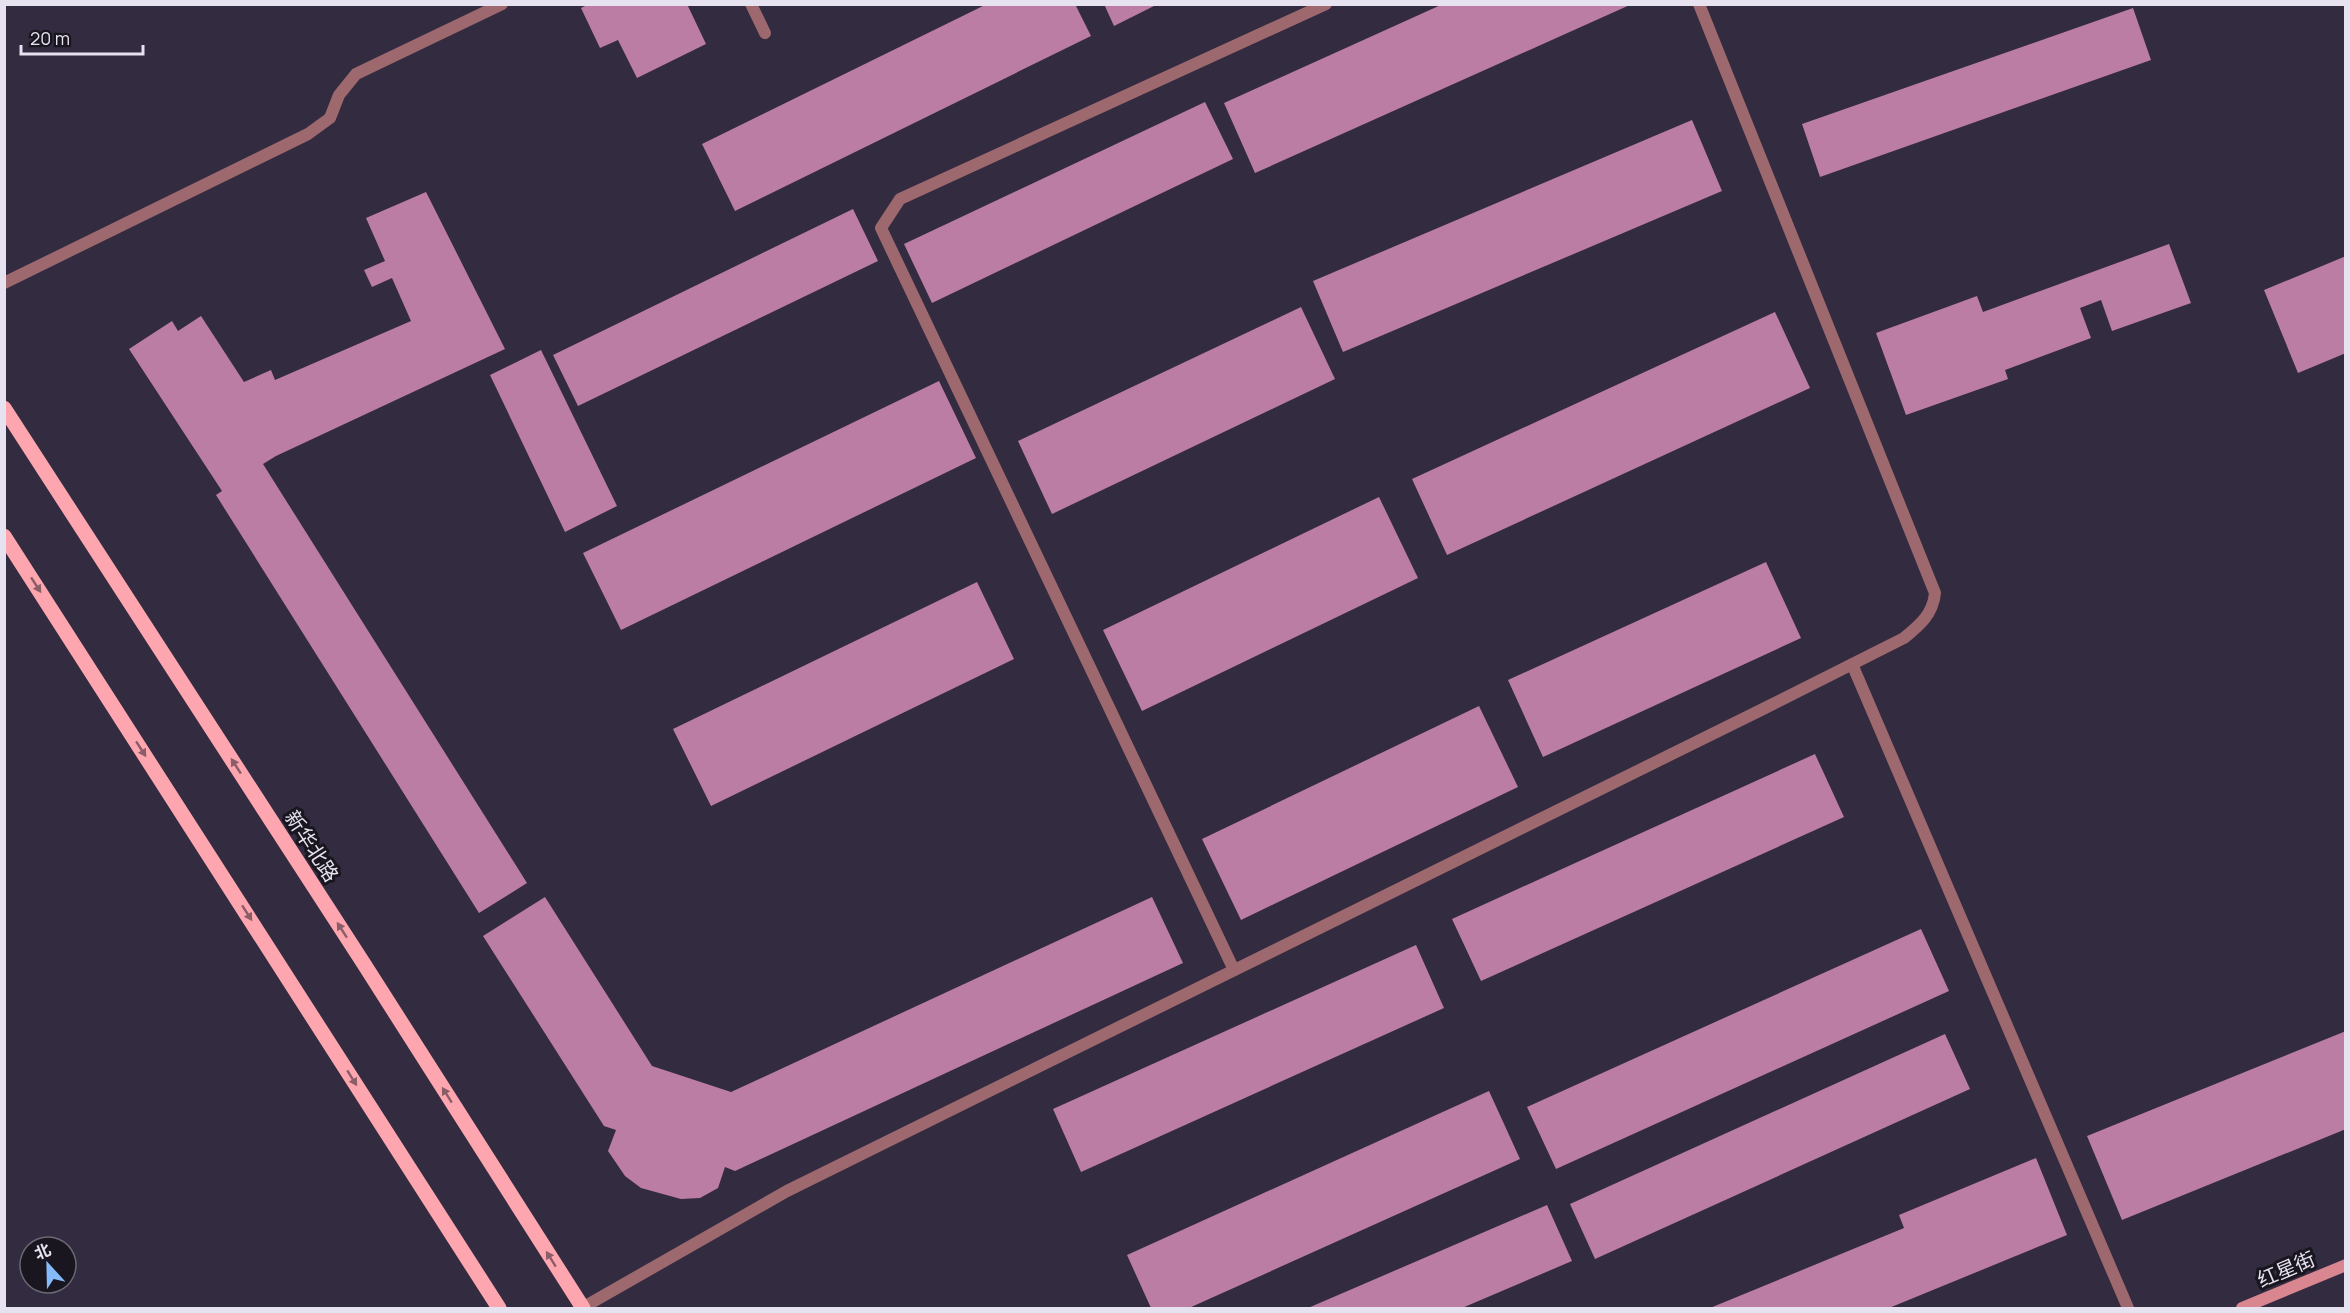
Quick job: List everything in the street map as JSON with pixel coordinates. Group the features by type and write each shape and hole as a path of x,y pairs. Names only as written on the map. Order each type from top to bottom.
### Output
{"main road":[{"name":"新华北路","path":"4,408 357,954 582,1308"},
{"path":"4,536 499,1308"}],"street":[{"path":"4,283 308,134 330,117 339,95 356,74 502,4"},
{"path":"751,4 765,33"},
{"path":"1234,970 881,228 900,199 1326,4"},
{"path":"582,1308 787,1191 1852,664 1904,638 1922,624 1934,604 1935,593 1699,4"},
{"path":"1852,664 2128,1308"},
{"name":"红星街","path":"2242,1308 2346,1265"}],"building":[{"path":"589,4 687,4 706,44 637,78 618,40 600,48 581,8"},
{"path":"987,4 1075,4 1091,36 735,211 702,144"},
{"path":"1104,4 1158,4 1114,26"},
{"path":"1443,4 1632,4 1255,173 1224,103"},
{"path":"2133,8 2151,60 1820,177 1802,124"},
{"path":"1205,102 1233,159 932,303 904,244"},
{"path":"1692,120 1722,191 1343,352 1313,281"},
{"path":"426,192 505,349 263,464 527,883 479,913 216,495 222,491 129,349 172,321 178,331 201,316 244,382 271,370 275,380 411,321 392,278 372,287 364,270 385,261 366,218"},
{"path":"853,209 878,261 578,406 553,355"},
{"path":"2169,244 2191,303 2112,331 2101,300 2080,308 2091,338 2005,370 2008,379 1906,415 1876,333 1977,296 1983,312"},
{"path":"2346,256 2346,353 2298,373 2264,290"},
{"path":"1301,307 1335,379 1052,514 1018,441"},
{"path":"1775,312 1810,388 1447,555 1412,479"},
{"path":"541,350 617,506 565,532 490,375"},
{"path":"939,381 976,458 621,630 583,553"},
{"path":"1379,497 1418,578 1142,711 1103,630"},
{"path":"1766,562 1801,638 1543,757 1508,680"},
{"path":"977,582 1014,659 711,806 673,729"},
{"path":"1479,706 1518,787 1241,920 1202,839"},
{"path":"1815,754 1844,817 1481,981 1452,919"},
{"path":"545,897 652,1066 731,1092 1152,897 1183,963 735,1171 725,1167 718,1188 700,1198 681,1199 641,1188 625,1176 608,1151 616,1130 604,1126 483,936"},
{"path":"1921,929 1949,991 1556,1169 1527,1107"},
{"path":"1416,945 1444,1008 1081,1172 1053,1109"},
{"path":"2346,1031 2346,1129 2122,1220 2087,1136"},
{"path":"1945,1034 1970,1089 1595,1259 1570,1204"},
{"path":"1489,1091 1520,1159 1189,1308 1151,1308 1127,1255"},
{"path":"2036,1158 2067,1235 1889,1308 1710,1308 1904,1228 1899,1215"},
{"path":"1547,1205 1572,1261 1462,1308 1308,1308"}]}
